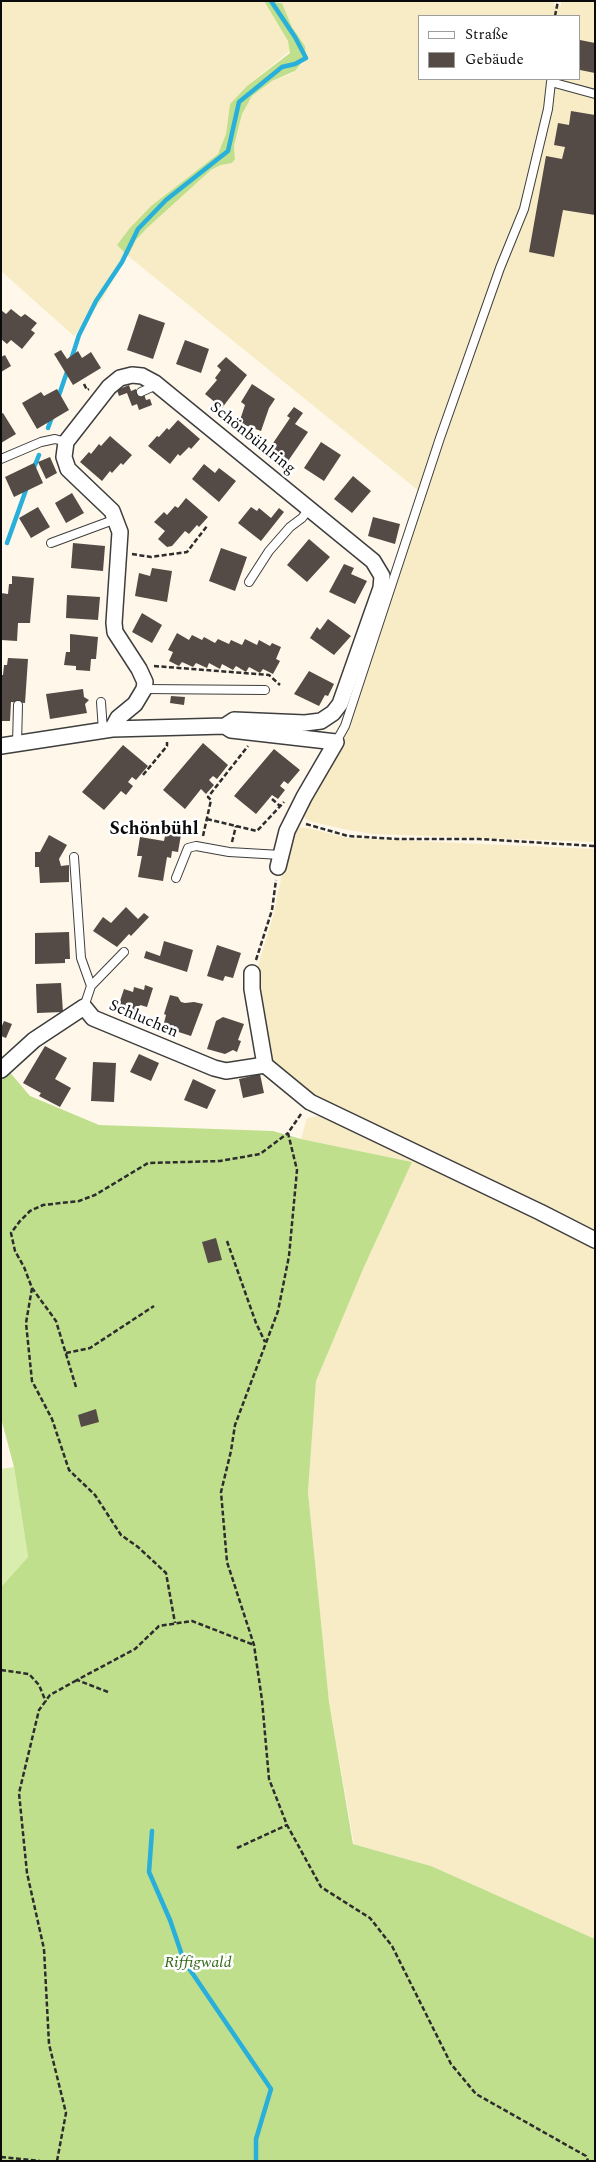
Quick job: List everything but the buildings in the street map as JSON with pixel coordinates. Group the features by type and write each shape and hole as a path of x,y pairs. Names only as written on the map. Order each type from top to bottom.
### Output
{"street":[{"name":"Schönbühlring","path":"1,746 108,730 225,726 234,720 305,723 321,721 333,713 343,696 381,588 382,576 373,561 148,378 126,376 115,382 66,442"},
{"path":"66,442 64,457 68,469 112,511 116,519 120,532 115,632 139,669 145,682 144,689 135,704 118,718 108,730"},
{"path":"225,726 231,730 336,742 292,820 279,861"},
{"path":"252,973 252,989 265,1065 310,1102 595,1240"},
{"name":"Schluchen","path":"1,1070 34,1040 84,1007 93,1018 226,1072 265,1065"}],"lane":[{"path":"336,742 351,708 440,438 500,268 524,209 548,109 551,82 595,94"},
{"path":"141,392 152,387 155,383"},
{"path":"1,459 41,442 55,439 66,442"},
{"path":"249,582 260,562 290,527 309,509"},
{"path":"52,543 116,519"},
{"path":"144,689 265,690"},
{"path":"101,702 108,730"},
{"path":"17,744 18,705"},
{"path":"176,878 188,848 200,846 279,861"},
{"path":"74,857 81,958 91,986"},
{"path":"84,1007 91,986 124,952"}],"path":[{"path":"555,15 558,1"},
{"path":"118,551 150,557 186,552 207,526"},
{"path":"152,666 269,674 280,685"},
{"path":"143,775 167,746 167,741"},
{"path":"200,846 211,800 208,797 248,747 249,742"},
{"path":"272,799 280,806"},
{"path":"207,819 257,831 286,800"},
{"path":"292,820 348,836 397,839 479,839 595,846"},
{"path":"252,973 272,910 279,861"},
{"path":"76,1387 56,1321 32,1288 24,1266 15,1251 11,1233 30,1211 43,1205 79,1201 95,1194 148,1163 220,1161 260,1154 288,1133 310,1102"},
{"path":"288,1133 297,1170 289,1256 278,1311 235,1425 221,1492 227,1562 254,1645 262,1700 269,1779 287,1825 321,1887 370,1918 392,1946 451,2064 476,2094 586,2156 588,2161"},
{"path":"227,1241 256,1323 265,1342"},
{"path":"32,1288 26,1323 32,1380 52,1419 69,1470 95,1495 121,1535 138,1547 166,1573 175,1623"},
{"path":"66,1353 90,1348 154,1306"},
{"path":"57,2161 66,2113 49,2044 44,1949 27,1873 19,1793 39,1710 50,1695 135,1648 159,1626 192,1621 254,1645"},
{"path":"1,1670 29,1674 39,1684 46,1702"},
{"path":"77,1680 108,1692"},
{"path":"237,1848 287,1825"},
{"path":"1,2157 40,2161"}],"shaded area":[{"path":"1,1 264,1 288,41 291,50 247,86 230,104 226,134 218,154 151,206 129,229 117,245 127,255 103,298 74,336 1,271"},
{"path":"281,1 555,1 554,5 561,6 561,1 595,1 595,842 373,834 309,821 303,816 302,811 350,728 357,699 500,276 419,491 128,256 136,240 147,228 211,170 235,159 234,146 242,114 252,96 272,81 293,73 304,62 305,46 292,27"},
{"path":"297,827 348,838 595,849 595,1236 323,1103 276,1066 268,1052 259,1019 257,969 274,913 290,835"},
{"path":"325,1116 595,1245 595,1939 431,1866 354,1844 329,1702 308,1492 316,1380 364,1267 412,1162 301,1139 307,1118"}],"green space":[{"path":"264,1 282,3 292,27 305,46 306,58 295,71 272,81 252,96 242,114 234,146 235,159 232,163 221,165 211,170 147,228 136,240 128,256 117,245 129,229 151,206 218,154 226,134 230,104 247,86 290,53 288,41"},
{"name":"Riffigwald","path":"1,1062 30,1096 99,1125 273,1131 301,1139 412,1162 364,1267 316,1381 308,1492 329,1702 353,1844 431,1866 595,1939 595,2161 1,2161 1,1587 28,1557 14,1467 1,1418"},
{"path":"14,1467 28,1557 1,1587 1,1469"}],"waterway":[{"path":"71,360 79,335 96,301 122,262 138,229 166,200 228,151 239,102 282,67 295,64 306,58 295,37 271,1"},
{"path":"58,398 68,369"},
{"path":"48,428 52,417"},
{"path":"33,470 39,455"},
{"path":"7,543 27,487"},
{"path":"152,1831 149,1872 170,1920 184,1961 271,2089 256,2139 256,2161"}],"district":[{"name":"Schönbühl","path":"154,830"}]}
